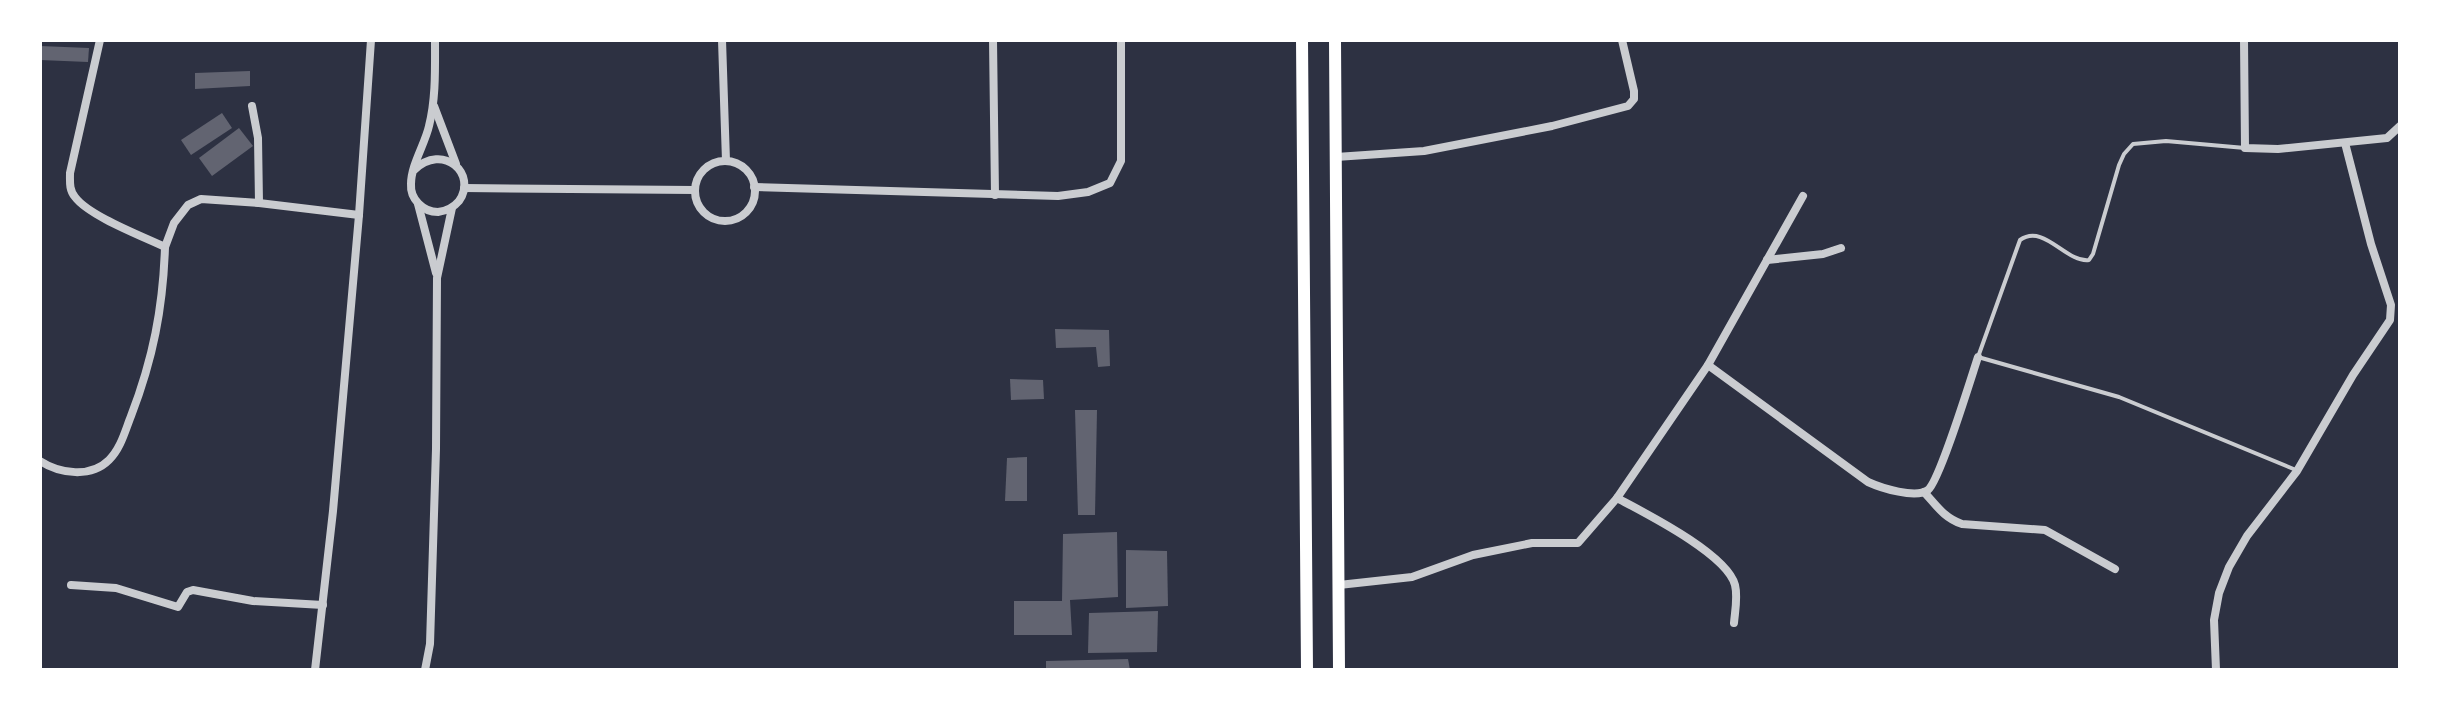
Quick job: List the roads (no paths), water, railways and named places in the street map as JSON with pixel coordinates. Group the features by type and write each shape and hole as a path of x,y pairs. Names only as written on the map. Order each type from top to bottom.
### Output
{"main road":[{"path":"1302,40 1307,670"},
{"path":"1335,40 1339,670"}],"street":[{"path":"100,40 70,173 71,190 86,207 165,247"},
{"path":"315,670 359,215 371,40"},
{"path":"435,40 434,105 429,130 410,182 437,278"},
{"path":"722,40 726,161"},
{"path":"993,40 995,195"},
{"path":"754,187 1058,196 1088,192 1110,183 1121,161 1121,40"},
{"path":"1336,157 1424,151 1552,126 1628,106 1634,99 1634,91 1622,40"},
{"path":"2244,40 2245,148 2278,149 2387,138 2400,126"},
{"path":"425,670 430,644 436,449 437,278 452,208 464,188 463,176 456,166 434,105"},
{"path":"252,106 258,138 259,203"},
{"path":"2216,670 2214,620 2219,593 2229,567 2247,536 2297,471 2353,375 2390,320 2391,305 2371,244 2345,143"},
{"path":"414,170 434,158 446,159 456,166"},
{"path":"726,161 745,169 754,187 754,197 745,214 727,221 717,220 701,208 696,199 695,190 702,172 709,166 726,161"},
{"path":"464,188 695,190"},
{"path":"1339,585 1412,577 1473,555 1532,543 1578,543 1617,498 1708,365 1803,196"},
{"path":"40,461 61,471 89,471 106,463 117,449 146,377 153,350 163,294 165,247 174,223 194,201 259,203 359,215"},
{"path":"418,204 440,212 452,208"},
{"path":"1767,260 1823,254 1841,248"},
{"path":"1708,365 1868,482 1899,491 1924,492 1930,489 1942,462 1978,357"},
{"path":"1924,492 1953,521 2045,530 2115,569"},
{"path":"1617,498 1683,536 1721,564 1735,586 1734,623"},
{"path":"71,585 116,588 178,607 187,592 193,590 253,601 323,605"}],"lane":[{"path":"2245,148 2166,141 2133,144 2127,148 2089,260 2079,260 2037,236 2028,235 2020,240 1978,357 2119,397 2297,471"}]}
